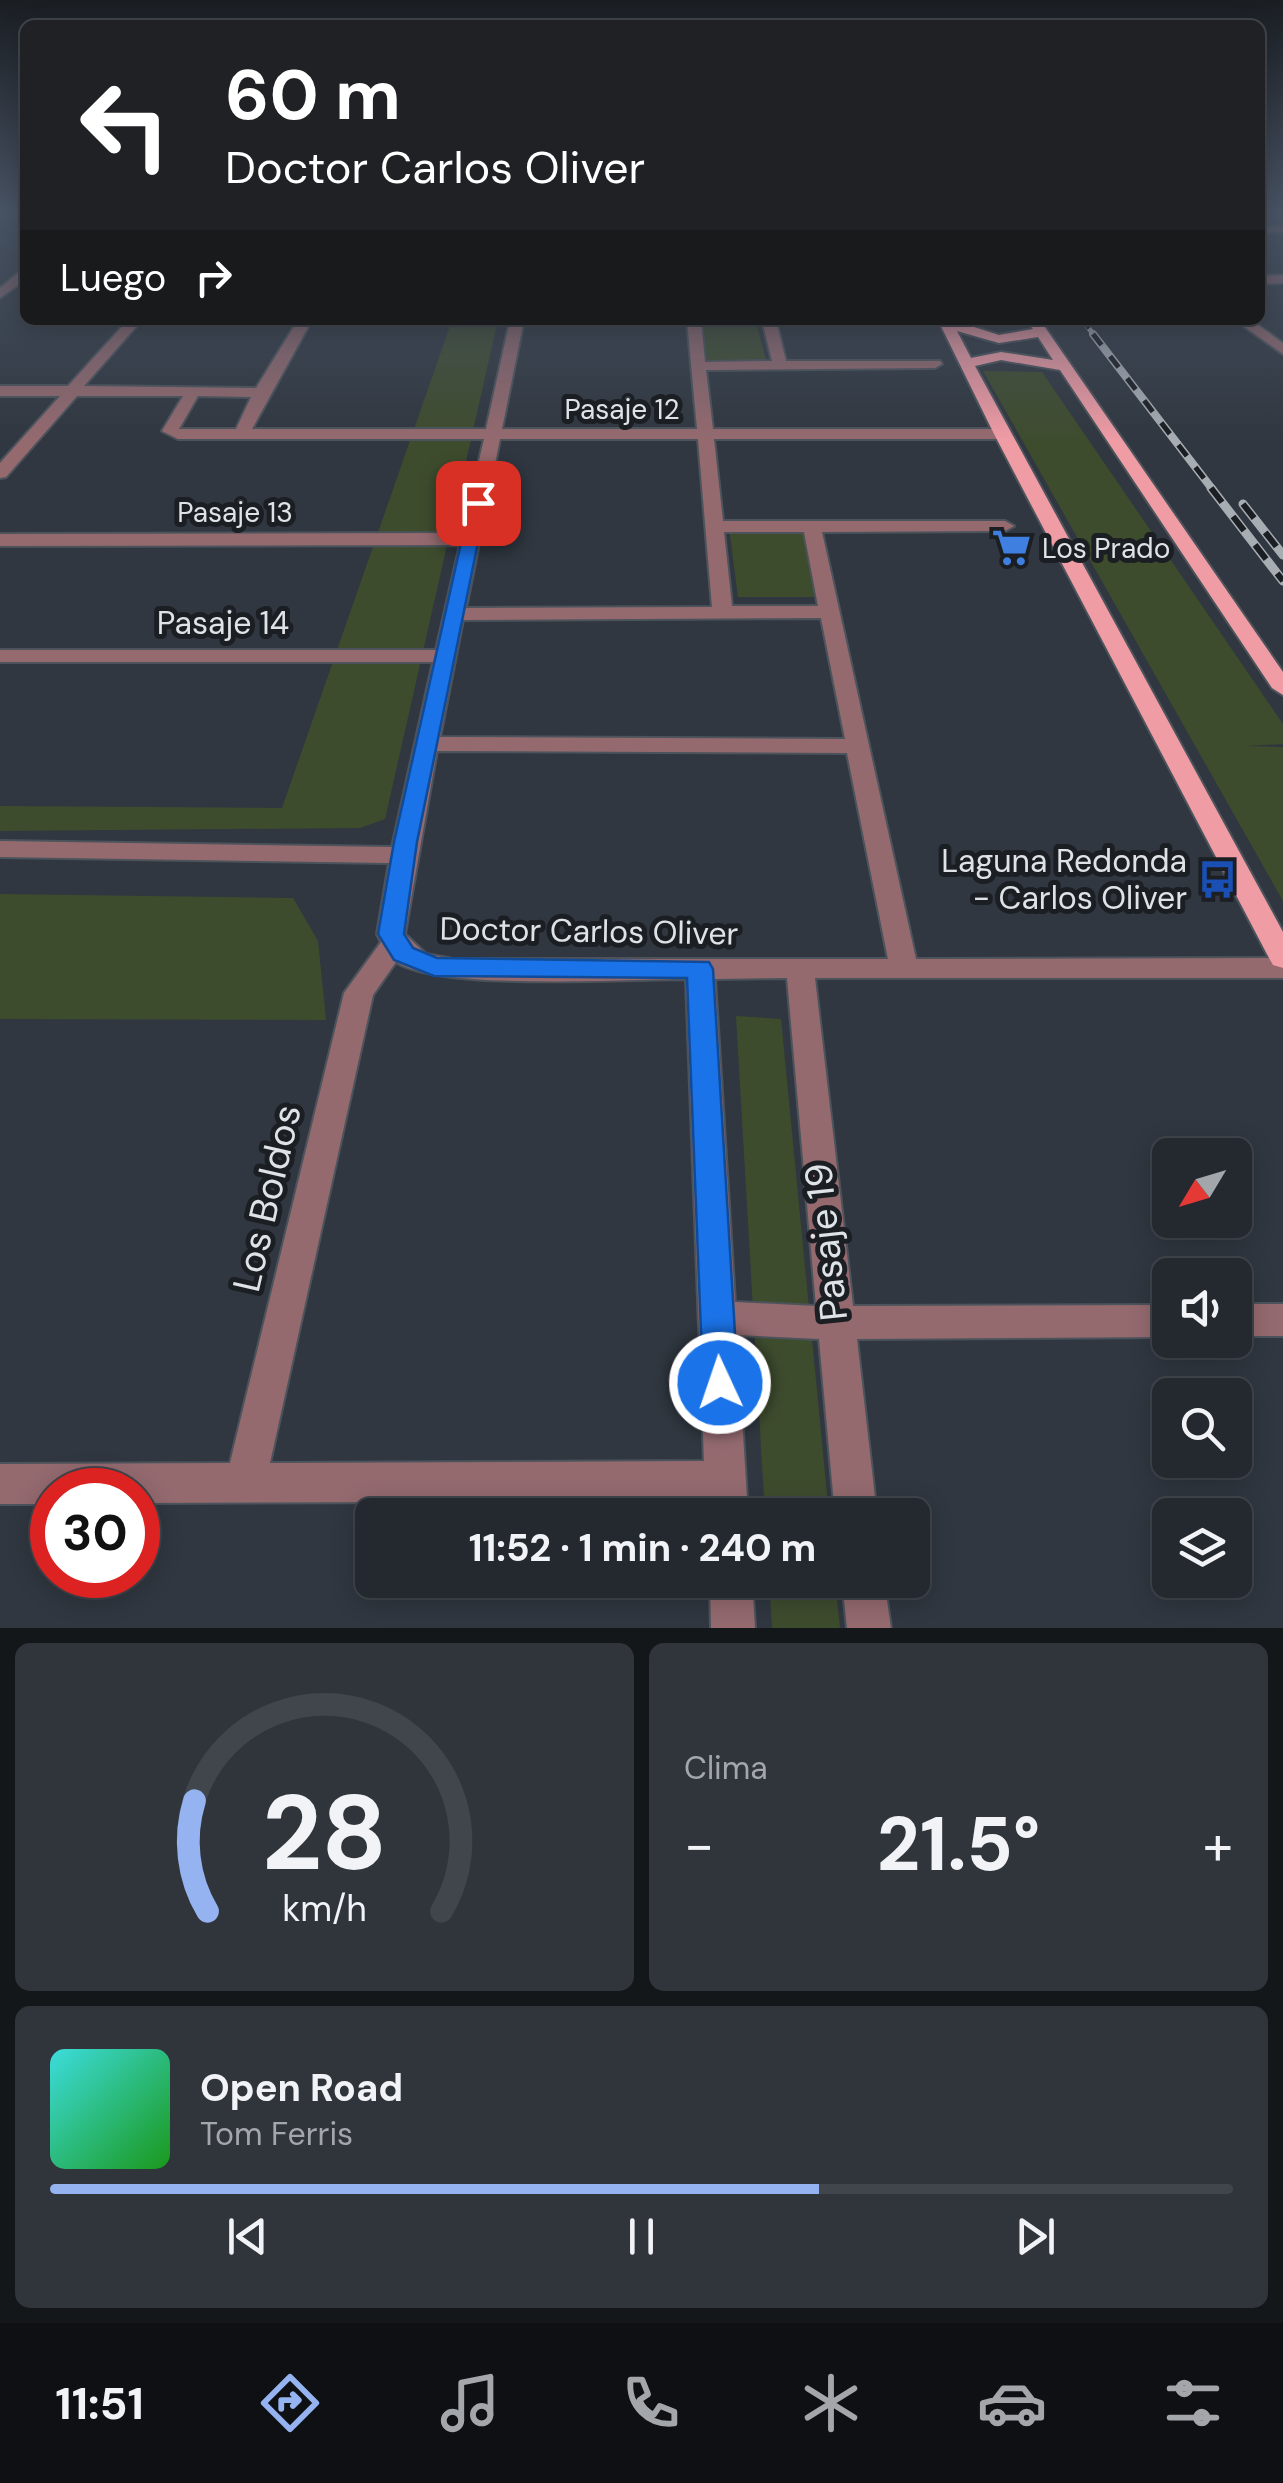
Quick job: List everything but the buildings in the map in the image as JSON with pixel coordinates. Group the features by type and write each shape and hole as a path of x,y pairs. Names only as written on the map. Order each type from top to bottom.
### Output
{"main road":[{"path":"947,325 1283,958"},
{"path":"955,325 992,338 1015,339 1038,326 1283,688"},
{"path":"966,364 1001,356 1062,366"}],"street":[{"path":"0,473 131,325"},
{"path":"242,434 301,325"},
{"path":"0,849 403,856 516,325"},
{"path":"695,325 723,613"},
{"path":"770,325 780,366"},
{"path":"1251,325 1276,339 1283,350"},
{"path":"699,366 935,364"},
{"name":"Pasaje 12","path":"192,391 170,431 1002,434"},
{"path":"0,392 261,393"},
{"path":"714,527 1005,526"},
{"path":"812,527 904,968"},
{"name":"Pasaje 13","path":"0,540 470,539"},
{"path":"454,614 831,612"},
{"name":"Pasaje 14","path":"0,656 445,656"},
{"path":"426,744 859,746"},
{"name":"Doctor Carlos Oliver","path":"403,856 391,923 395,944 417,962 434,967 1283,968"},
{"name":"Los Boldos","path":"245,1483 359,993 395,944"},
{"name":"Pasaje 19","path":"800,968 854,1498"},
{"path":"0,1484 245,1483 726,1498 700,969"},
{"path":"717,1318 834,1323 1152,1320"},
{"path":"1252,1320 1283,1320"},
{"path":"731,1598 733,1628"},
{"path":"865,1598 869,1628"}],"green space":[{"path":"450,325 497,325 385,819 360,828 0,831 0,806 282,808"},
{"path":"702,325 757,325 766,360 707,361"},
{"path":"983,371 1042,372 1283,724 1283,744 1245,746 1283,747 1283,901"},
{"path":"729,527 806,527 821,597 738,597"},
{"path":"0,894 293,898 318,941 326,1020 0,1019"},
{"path":"736,1016 781,1019 827,1498 764,1498"},
{"path":"770,1598 837,1598 840,1628 772,1628"}],"railway":[{"path":"1086,325 1095,336"},
{"path":"1093,334 1213,490"},
{"path":"1211,488 1283,581"},
{"path":"1243,504 1283,555"}],"place":[{"name":"Los Prado","path":"1012,548"},
{"name":"Laguna Redonda - Carlos Oliver","path":"1217,879"}],"route":[{"path":"478,503 405,842 391,934 404,954 434,967 700,969 720,1383"}]}
